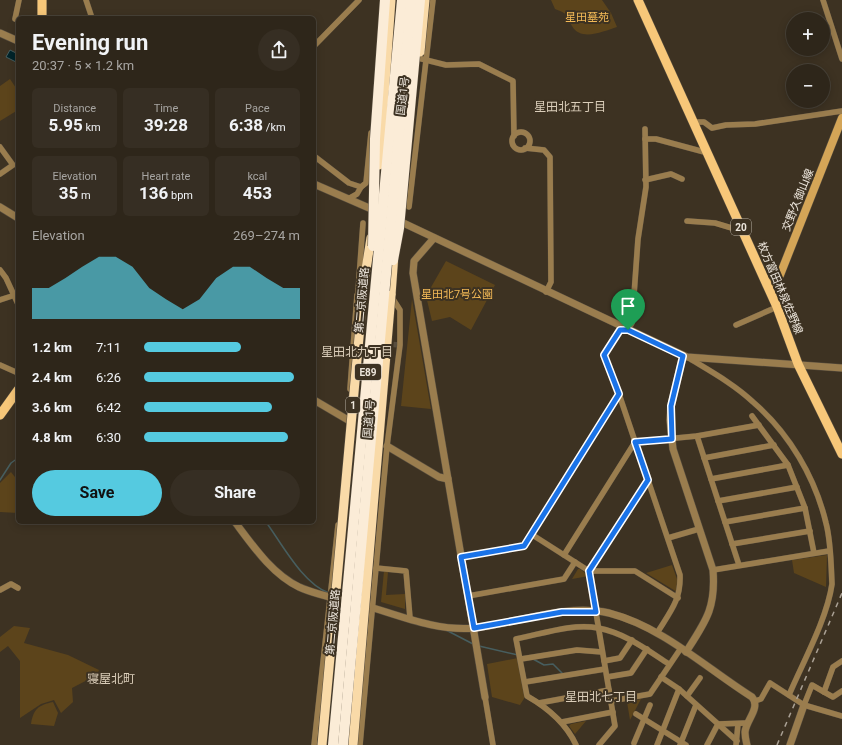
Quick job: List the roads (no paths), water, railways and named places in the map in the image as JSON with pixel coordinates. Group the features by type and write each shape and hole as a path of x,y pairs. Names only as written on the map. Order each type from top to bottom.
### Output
{"highway":[{"path":"383,295 373,216 375,147 385,0"},
{"name":"国道1号","path":"322,745 364,282 375,210 390,0"},
{"name":"第二京阪道路","path":"333,745 383,295 402,0"},
{"name":"第二京阪道路","path":"343,745 383,295 412,0"},
{"path":"383,295 398,235 420,0"},
{"name":"国道1号","path":"353,745 361,652 372,565 383,295 402,197 411,131 425,0"}],"main road":[{"path":"42,0 42,16"},
{"name":"枚方富田林泉佐野線","path":"638,0 767,284 798,364 842,454"},
{"name":"交野久御山線","path":"767,284 775,281 780,275 842,118"},
{"path":"0,415 16,393"}],"street":[{"path":"15,19 19,0"},
{"path":"86,0 91,16"},
{"path":"316,44 359,0"},
{"path":"348,199 358,194 361,187 366,183 379,49 381,0"},
{"path":"410,207 420,123 425,60 433,0"},
{"path":"823,0 842,59"},
{"path":"0,33 16,40"},
{"path":"379,49 446,65 479,64 513,81 514,136 512,142 520,149 525,148 544,150 550,157 551,282 546,292"},
{"path":"694,122 704,122 712,128 726,125 755,124 842,111"},
{"path":"411,131 420,123"},
{"path":"628,330 632,323 638,239 645,193 646,180 644,129"},
{"path":"514,136 521,132 528,136 529,144 525,148"},
{"path":"645,138 708,153"},
{"path":"0,147 13,165 0,174"},
{"path":"316,158 349,183 361,187"},
{"path":"646,180 670,174 682,179"},
{"path":"316,185 397,220 546,292 685,356 729,383 753,402 784,434 811,479 827,524 832,584 820,624 789,695"},
{"path":"0,207 16,217"},
{"path":"686,221 715,223 735,229 742,229"},
{"path":"314,745 348,420 363,223"},
{"path":"434,238 414,261 413,266 493,745"},
{"path":"0,270 16,298"},
{"path":"358,292 364,282"},
{"path":"0,300 15,295"},
{"path":"360,745 373,608 372,565 378,557 387,446 400,331 400,310 383,295"},
{"path":"736,325 777,307"},
{"path":"628,330 620,330 604,355 619,394 680,575 680,589 678,598 656,633"},
{"path":"685,356 842,368"},
{"path":"611,701 650,694 669,664 683,650 709,615 714,598 713,570 678,465 672,439 671,406 685,356"},
{"path":"0,365 16,372"},
{"path":"461,557 524,546 619,394"},
{"path":"316,401 348,420"},
{"path":"752,416 788,465 805,508 814,553"},
{"path":"635,442 697,436 759,425"},
{"path":"697,436 740,565"},
{"path":"564,555 635,442"},
{"path":"704,458 774,445"},
{"path":"387,446 439,477 448,479"},
{"path":"711,479 788,465"},
{"path":"599,745 615,726 589,571 648,480"},
{"path":"718,501 797,487"},
{"path":"725,522 805,508"},
{"path":"237,524 263,558 282,575 299,587 330,597 444,627 474,628 562,612 608,613 636,621 683,650 752,697 755,701 755,706 745,733 747,745"},
{"path":"668,538 699,529"},
{"path":"732,544 810,531"},
{"path":"531,534 589,571 635,571 678,598"},
{"path":"713,570 829,551"},
{"path":"372,565 378,557"},
{"path":"468,596 564,578 575,562"},
{"path":"372,565 406,571 410,618"},
{"path":"0,590 11,584 18,588"},
{"path":"576,745 562,722 539,703 527,696 516,639 572,628 598,628 632,640 669,664"},
{"path":"604,661 620,658 632,640"},
{"path":"607,677 631,673 647,649"},
{"path":"521,659 577,650 602,652"},
{"path":"361,652 360,679 365,692"},
{"path":"824,692 833,667 842,661"},
{"path":"525,682 605,669"},
{"path":"661,677 687,696 718,724 736,743"},
{"path":"687,696 700,678"},
{"path":"755,701 762,699 770,683 804,705 842,716"},
{"path":"790,745 812,685 833,697 842,691"},
{"path":"657,745 679,689"},
{"path":"539,703 609,690"},
{"path":"634,743 650,705"},
{"path":"636,714 682,744 696,705"},
{"path":"562,722 613,712"},
{"path":"718,724 748,723"},
{"path":"707,745 718,724"},
{"path":"736,743 738,724"}],"water":[{"path":"10,50 16,53 16,62 6,57"}],"waterway":[{"path":"0,480 11,463 16,459"},
{"path":"267,524 286,552 310,581 329,593"},
{"path":"446,630 473,644"},
{"path":"479,646 518,655"},
{"path":"533,659 544,665 553,664 563,674"}],"tunnel":[{"path":"385,344 400,345"}],"railway":[{"path":"777,745 842,593"}],"district":[{"name":"星田北五丁目","path":"570,107"},
{"name":"星田北九丁目","path":"357,352"},
{"name":"寝屋北町","path":"111,679"},
{"name":"星田北七丁目","path":"601,697"}],"park label":[{"name":"星田墓苑","path":"587,17"},
{"name":"星田北7号公園","path":"457,294"}]}
